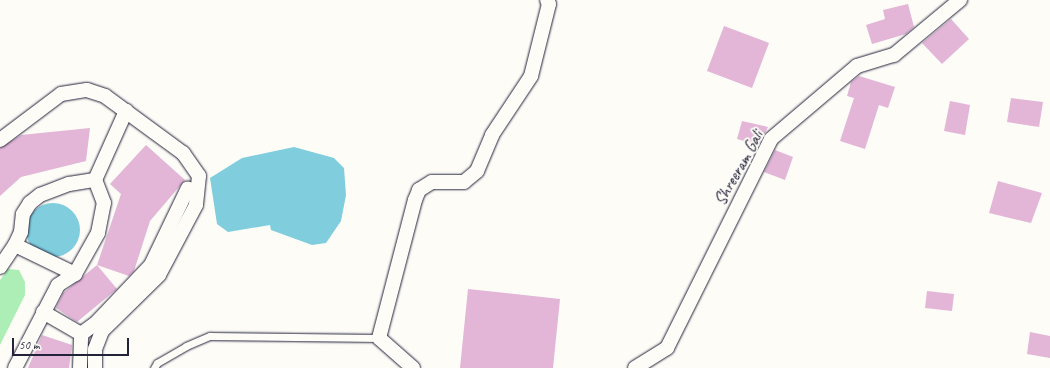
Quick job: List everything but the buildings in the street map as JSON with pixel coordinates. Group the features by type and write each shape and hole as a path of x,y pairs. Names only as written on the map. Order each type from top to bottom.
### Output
{"street":[{"path":"413,368 379,338 420,190 432,182 464,182 477,171 492,135 531,76 549,4 547,0"},
{"name":"Shreeram Gali","path":"635,368 667,348 771,140 857,66 894,55 960,0"},
{"path":"0,140 62,94 87,90 105,96 183,153 200,176 200,187 196,206 159,275 102,331 95,349 94,368"},
{"path":"15,368 58,285 75,274 98,233 104,203 95,180 126,111"},
{"path":"0,267 15,245 21,232 23,214 30,203 40,195 69,184 95,180"},
{"path":"81,334 108,313 144,275 188,188"},
{"path":"15,245 75,274"},
{"path":"43,312 81,334"},
{"path":"80,368 81,334"}],"lane":[{"path":"154,368 157,363 180,349 210,336 379,338"}],"green space":[{"path":"8,269 19,270 25,282 25,295 0,345 0,280"}],"water":[{"path":"294,147 334,158 344,168 346,195 341,221 326,243 312,245 271,230 270,225 228,232 217,224 210,178 242,158"},
{"path":"48,203 58,203 72,211 78,220 80,230 78,240 72,249 58,257 48,257 38,252 31,245 26,235 26,225 31,215 38,208"}]}
